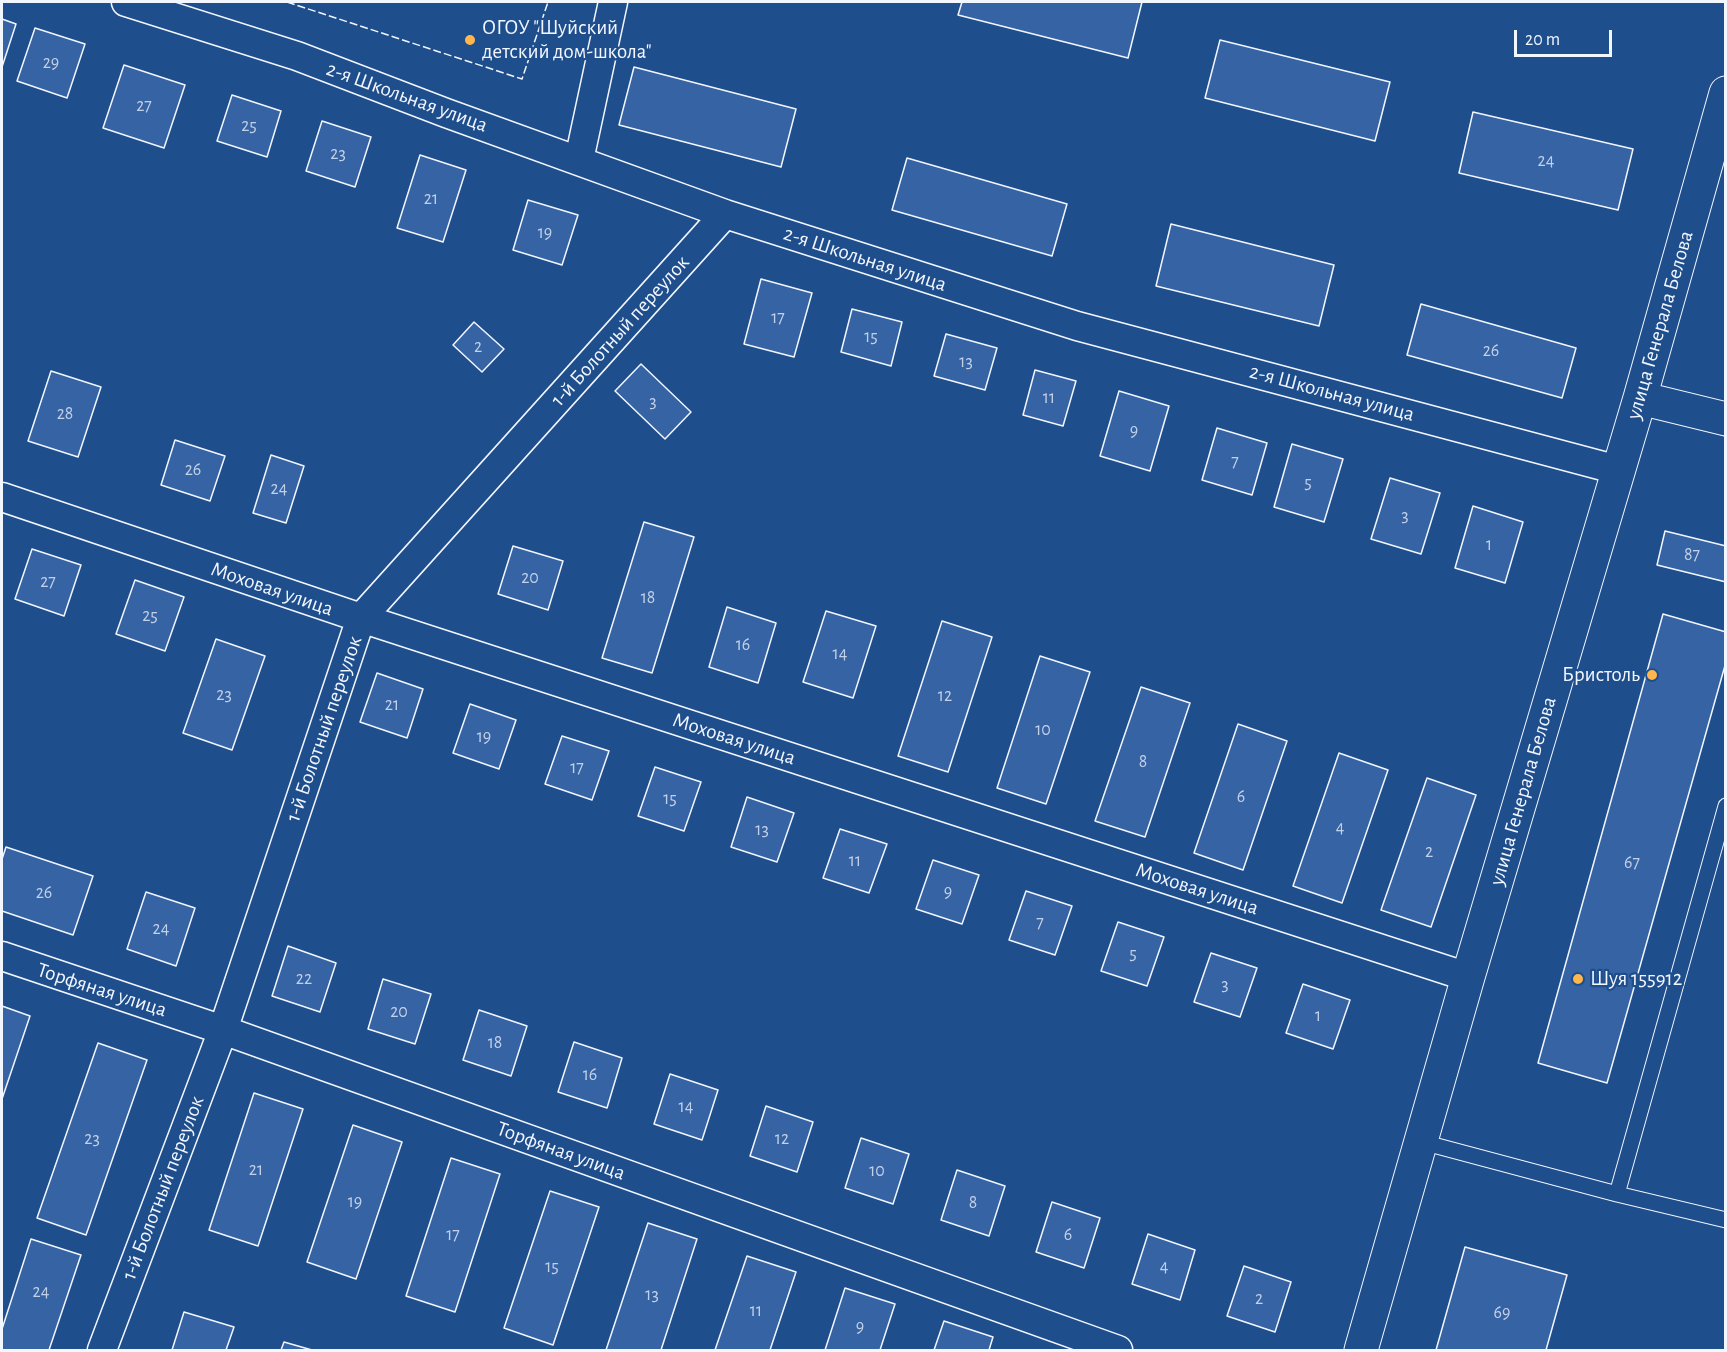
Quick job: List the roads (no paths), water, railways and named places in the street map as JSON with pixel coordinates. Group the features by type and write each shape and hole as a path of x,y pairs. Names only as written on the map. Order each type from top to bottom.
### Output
{"street":[{"name":"2-я Школьная улица","path":"126,2 297,56 435,109 725,214 1077,326 1618,470"},
{"path":"579,160 612,2"},
{"name":"улица Генерала Белова","path":"1361,1350 1468,977 1640,398 1725,93"},
{"name":"1-й Болотный переулок","path":"102,1350 223,1030 361,618 725,214"},
{"path":"1640,398 1725,419"},
{"name":"Моховая улица","path":"2,497 361,618 1468,977"},
{"name":"Торфяная улица","path":"2,956 223,1030 1118,1350"}],"lane":[{"path":"1617,1194 1725,806"},
{"path":"1422,1142 1725,1221"}],"place":[{"name":"ОГОУ \"Шуйский детский дом-школа\"","path":"470,40"},
{"name":"Бристоль","path":"1652,675"},
{"name":"Шуя 155912","path":"1578,979"}]}
